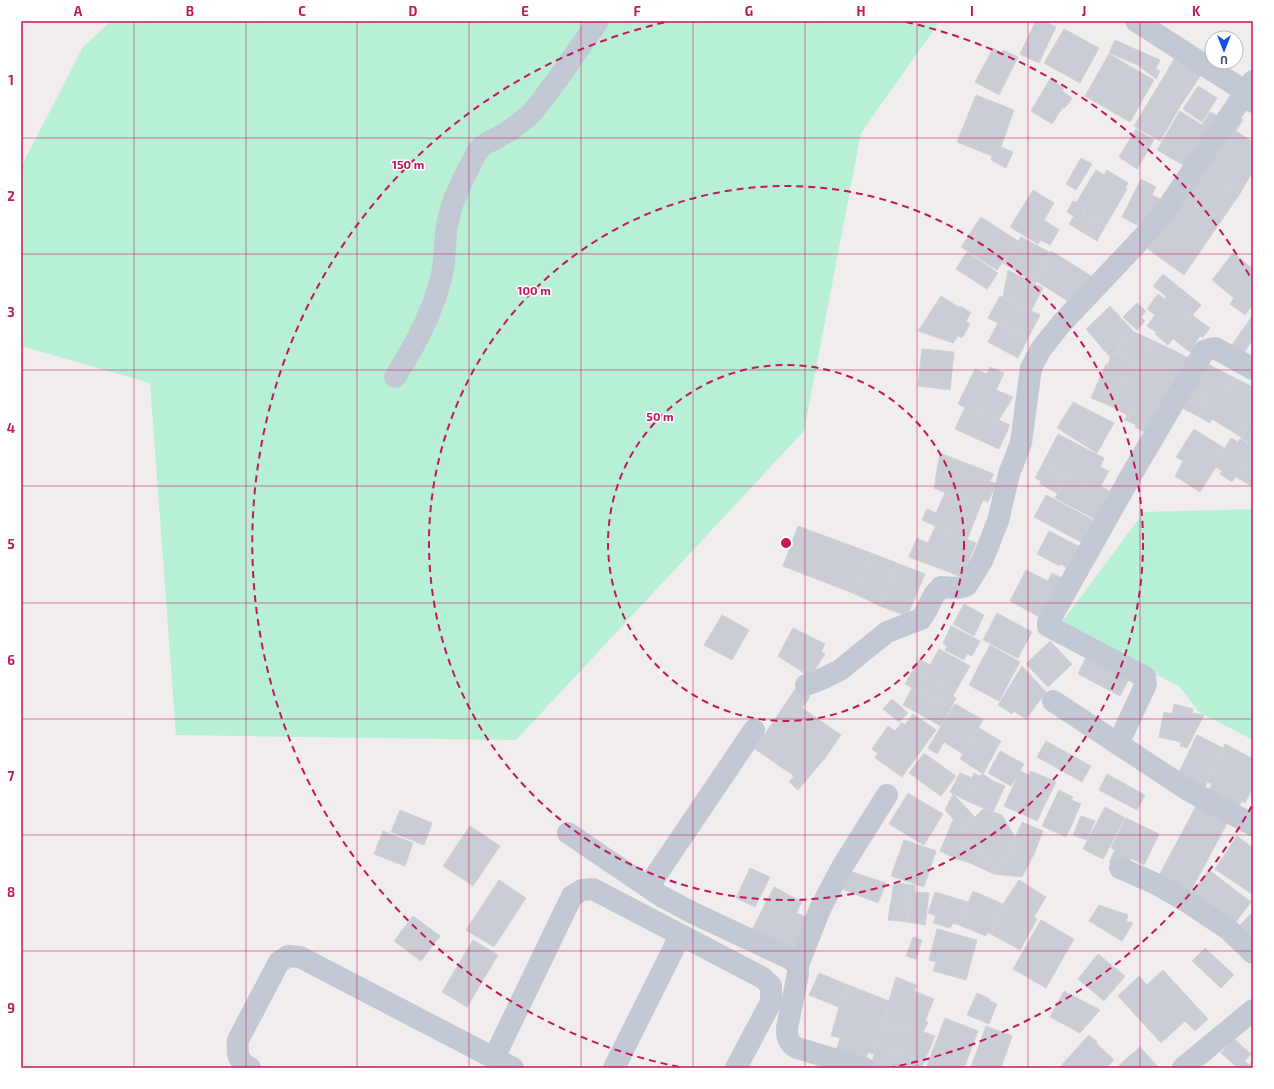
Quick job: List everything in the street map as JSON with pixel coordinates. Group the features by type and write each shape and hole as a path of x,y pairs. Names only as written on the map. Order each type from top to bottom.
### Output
{"street":[{"path":"395,377 419,336 434,298 442,274 448,218 451,208 477,152 482,146 509,131 531,114 555,83 598,21"},
{"path":"806,685 840,670 887,632 921,619 934,595 941,587 961,588 967,585 982,561 998,521 1009,474 1021,443 1031,368 1041,349 1093,288 1145,235 1166,210 1193,168 1251,92 1136,21"},
{"path":"1118,744 1146,684 1145,677 1048,626 1048,623 1133,472 1204,351 1210,348 1215,348 1253,370"},
{"path":"1053,702 1188,790 1253,825"},
{"path":"648,887 754,730"},
{"path":"864,1068 797,1048 790,1044 787,1037 787,1028 798,974 798,965 820,909 842,867 887,795"},
{"path":"568,832 661,896 691,912 789,958 798,965"},
{"path":"1120,868 1156,884 1186,901 1228,929 1253,953"},
{"path":"494,1058 572,896 582,890 594,889 680,936 763,978 771,986 771,1002 736,1068"},
{"path":"614,1068 680,936"},
{"path":"250,1068 242,1064 237,1053 238,1040 279,962 288,956 300,957 513,1068"},
{"path":"1183,1068 1253,1010"}],"green space":[{"path":"111,21 940,21 861,133 804,431 516,740 176,735 150,383 21,346 21,167 83,47"},
{"path":"1253,509 1253,740 1199,712 1179,686 1059,626 1144,512"}],"building":[{"path":"1036,21 1044,21 1056,27 1039,63 1020,54"},
{"path":"1064,29 1099,48 1080,83 1044,63"},
{"path":"1115,40 1160,60 1156,69 1160,71 1156,79 1138,65 1109,53"},
{"path":"993,48 1002,53 1003,50 1018,57 999,95 975,82"},
{"path":"1109,54 1154,80 1130,122 1085,96"},
{"path":"1175,58 1201,75 1160,141 1134,126"},
{"path":"1050,79 1064,88 1062,91 1072,98 1065,108 1063,107 1052,124 1031,111"},
{"path":"1198,86 1217,98 1202,122 1183,109"},
{"path":"976,95 1014,110 1001,147 992,156 957,142"},
{"path":"1180,111 1202,125 1210,112 1219,117 1188,168 1157,150"},
{"path":"1234,115 1243,120 1236,131 1253,142 1253,171 1239,195 1200,169"},
{"path":"1136,129 1154,140 1137,169 1119,157"},
{"path":"1001,147 1013,152 1006,168 991,160 992,156"},
{"path":"1081,158 1092,164 1076,190 1066,184"},
{"path":"1200,169 1239,195 1184,275 1148,249"},
{"path":"1096,170 1104,175 1107,170 1128,183 1125,188 1127,189 1106,225 1083,214 1085,211 1083,210 1084,208 1076,203"},
{"path":"1141,179 1156,187 1152,195 1160,199 1145,229 1122,217"},
{"path":"1033,190 1054,203 1044,220 1059,230 1050,245 1041,240 1038,244 1010,227"},
{"path":"1073,201 1084,208 1083,210 1085,211 1083,214 1106,225 1097,241 1069,224 1074,216 1067,212"},
{"path":"981,217 1018,241 997,270 961,247"},
{"path":"1021,237 1051,253 1035,283 1003,263"},
{"path":"1051,251 1093,277 1071,303 1036,281"},
{"path":"967,252 998,273 987,289 956,269"},
{"path":"1233,253 1253,269 1253,304 1245,315 1230,304 1234,298 1212,280"},
{"path":"1008,270 1043,288 1031,311 1003,297"},
{"path":"1163,274 1201,305 1189,319 1165,300 1166,296 1153,286"},
{"path":"1158,294 1189,319 1168,345 1155,334 1156,332 1147,326 1155,315 1147,309"},
{"path":"941,296 971,313 966,321 970,324 962,338 958,336 953,343 918,331"},
{"path":"1000,296 1040,315 1028,338 988,318"},
{"path":"1137,303 1146,311 1141,317 1145,321 1137,330 1123,317"},
{"path":"1110,306 1134,332 1110,357 1086,329"},
{"path":"1192,315 1210,328 1202,338 1200,336 1190,352 1173,339"},
{"path":"1253,315 1253,339 1241,357 1229,349"},
{"path":"998,323 1028,338 1018,358 988,342"},
{"path":"1134,332 1150,339 1139,363 1115,353"},
{"path":"1150,339 1189,358 1176,379 1139,363"},
{"path":"922,349 954,352 950,390 918,386"},
{"path":"1115,353 1132,360 1113,407 1091,398 1106,364 1108,365 1110,357"},
{"path":"1132,360 1150,368 1128,421 1125,420 1127,415 1113,407"},
{"path":"1202,361 1235,378 1210,423 1198,416 1207,398 1189,388"},
{"path":"990,367 1004,373 996,390 1013,397 999,420 966,405 965,407 958,404 975,369 987,374"},
{"path":"1150,368 1176,379 1151,435 1135,427 1136,425 1128,421"},
{"path":"1235,378 1253,387 1253,418 1241,437 1212,419"},
{"path":"1189,388 1207,398 1198,416 1176,405"},
{"path":"1073,402 1114,423 1097,453 1057,428"},
{"path":"966,405 1010,425 999,449 955,429"},
{"path":"1253,418 1253,445 1241,438"},
{"path":"1194,429 1224,448 1215,463 1217,464 1216,467 1200,492 1175,476 1183,461 1176,457"},
{"path":"1058,434 1104,458 1100,467 1109,471 1098,491 1070,475 1068,479 1042,465"},
{"path":"1231,438 1238,442 1240,439 1253,446 1253,454 1238,478 1236,476 1232,482 1220,474 1222,471 1216,467 1217,464 1215,463"},
{"path":"940,453 994,474 990,481 996,484 988,502 983,500 980,507 934,488"},
{"path":"1253,454 1253,487 1238,478"},
{"path":"1042,465 1066,478 1057,493 1040,484 1041,481 1035,478"},
{"path":"1070,475 1098,491 1101,486 1109,491 1105,499 1111,502 1095,519 1055,498 1066,478 1068,479"},
{"path":"945,493 980,507 967,540 922,520 927,509 936,513"},
{"path":"1046,495 1093,520 1081,542 1034,517"},
{"path":"798,526 871,553 855,594 783,566"},
{"path":"935,527 976,543 962,577 909,557 917,538 928,543"},
{"path":"1049,531 1080,547 1068,569 1061,564 1060,566 1037,554"},
{"path":"871,553 897,563 880,606 855,594"},
{"path":"897,563 925,574 907,616 880,606"},
{"path":"1026,570 1048,581 1052,573 1064,579 1043,619 1010,601"},
{"path":"964,604 984,615 974,636 953,624"},
{"path":"997,613 1032,632 1018,658 983,640"},
{"path":"722,615 749,630 732,660 704,645"},
{"path":"951,626 980,641 972,656 967,654 964,660 945,650 947,646 943,643"},
{"path":"793,628 825,644 821,652 825,654 810,677 778,656"},
{"path":"1050,641 1072,664 1048,687 1026,664"},
{"path":"990,645 1020,662 999,701 969,685"},
{"path":"939,649 970,666 955,692 913,670 919,659 930,665"},
{"path":"1088,653 1131,675 1120,696 1078,674"},
{"path":"1022,666 1046,692 1026,719 1014,711 1012,714 998,705"},
{"path":"913,670 955,692 953,696 956,698 951,708 905,684"},
{"path":"796,688 810,697 802,708 841,735 825,758 798,790 789,782 794,776 755,749"},
{"path":"912,688 951,708 941,726 903,705"},
{"path":"892,699 908,713 899,722 883,709"},
{"path":"955,704 983,720 963,754 944,742 937,754 928,748"},
{"path":"1174,704 1193,709 1192,713 1204,715 1187,748 1180,746 1181,742 1159,737 1164,712 1172,714"},
{"path":"913,714 936,730 902,777 875,758 878,753 872,749 888,726 895,731 902,722 905,725"},
{"path":"979,728 1001,741 983,774 960,759"},
{"path":"1197,735 1223,748 1202,793 1175,780"},
{"path":"1046,741 1091,766 1082,782 1037,757"},
{"path":"1225,744 1253,759 1253,787 1245,803 1242,801 1237,811 1206,796 1212,784 1207,782"},
{"path":"1000,751 1024,764 1011,786 988,773"},
{"path":"924,753 956,776 941,796 909,773"},
{"path":"1020,771 1029,775 1031,771 1056,782 1037,821 1004,806"},
{"path":"960,773 972,778 974,773 979,776 967,801 950,792"},
{"path":"983,774 991,780 1005,786 993,812 967,801 979,776"},
{"path":"1107,774 1145,795 1137,810 1099,790"},
{"path":"1059,790 1073,797 1071,800 1081,804 1066,837 1042,826"},
{"path":"908,793 943,814 924,845 889,824"},
{"path":"953,794 975,817 968,835 945,810"},
{"path":"1200,799 1231,816 1187,898 1156,881"},
{"path":"1105,807 1125,818 1103,859 1083,849"},
{"path":"983,809 1002,815 1015,838 1003,866 975,852 977,848 965,842 975,817"},
{"path":"400,810 432,823 424,845 391,832"},
{"path":"1081,816 1095,821 1087,840 1073,835"},
{"path":"1126,818 1159,834 1144,865 1131,858 1126,870 1109,862 1115,850 1111,848"},
{"path":"953,820 968,835 957,859 940,851"},
{"path":"1022,822 1043,831 1034,854 1022,877 994,874 1000,864 1003,866"},
{"path":"470,826 500,846 473,886 443,866"},
{"path":"383,831 413,843 405,866 374,854"},
{"path":"1237,836 1253,848 1252,894 1215,869"},
{"path":"904,840 936,851 924,887 891,876"},
{"path":"965,842 977,848 975,852 1000,864 994,874 957,859"},
{"path":"750,868 770,877 755,907 736,898"},
{"path":"846,870 886,883 878,903 834,886"},
{"path":"1209,870 1251,902 1231,928 1189,896"},
{"path":"499,880 526,898 494,947 466,930"},
{"path":"1019,880 1046,897 1034,917 1037,919 1020,950 991,934 1003,904"},
{"path":"894,882 911,885 908,922 888,920"},
{"path":"911,885 915,885 915,892 929,893 925,925 908,922"},
{"path":"774,887 802,902 796,913 806,917 791,952 751,931"},
{"path":"973,891 1003,904 991,934 987,932 986,936 959,925"},
{"path":"935,892 968,902 959,925 953,923 950,928 933,923 936,916 928,913"},
{"path":"1099,905 1128,915 1126,921 1133,923 1122,941 1089,921"},
{"path":"1253,912 1253,951 1233,932"},
{"path":"413,916 440,936 421,961 394,941"},
{"path":"1041,920 1074,939 1046,988 1013,969"},
{"path":"937,929 977,940 966,980 933,971 936,962 929,960"},
{"path":"913,937 922,940 916,959 906,956"},
{"path":"473,940 498,955 467,1007 442,992"},
{"path":"1205,948 1234,975 1221,988 1192,961"},
{"path":"1098,954 1125,976 1104,1001 1078,979"},
{"path":"1163,970 1208,1019 1195,1031 1185,1021 1161,1043 1118,996 1139,976 1147,985"},
{"path":"819,973 848,985 839,1007 809,995"},
{"path":"896,977 916,985 914,991 934,999 925,1021 928,1022 922,1035 885,1023 887,1007"},
{"path":"848,985 889,1001 885,1023 874,1054 868,1052 865,1061 836,1052 840,1038 831,1036 839,1007"},
{"path":"1064,991 1100,1010 1080,1033 1050,1017"},
{"path":"977,993 997,1004 989,1024 967,1015"},
{"path":"945,1018 978,1031 964,1068 926,1068"},
{"path":"885,1023 922,1035 924,1032 935,1036 924,1062 877,1045"},
{"path":"986,1026 1012,1036 1001,1068 971,1067"},
{"path":"1089,1035 1114,1060 1106,1068 1059,1068"},
{"path":"1234,1039 1251,1054 1238,1068 1221,1053"},
{"path":"877,1045 924,1062 922,1068 881,1068 871,1065"},
{"path":"1140,1047 1159,1068 1116,1068"},
{"path":"1253,1060 1253,1068 1238,1068 1244,1061 1249,1065"}]}
